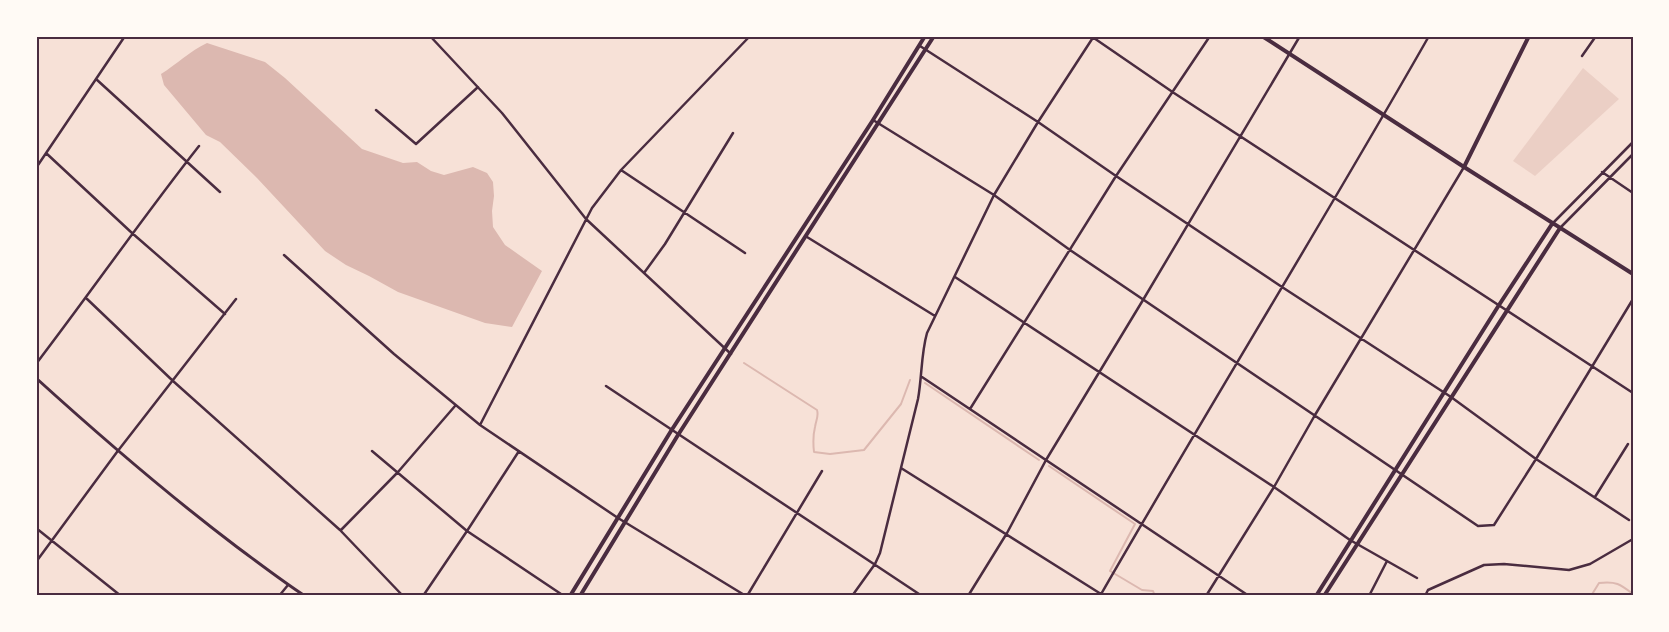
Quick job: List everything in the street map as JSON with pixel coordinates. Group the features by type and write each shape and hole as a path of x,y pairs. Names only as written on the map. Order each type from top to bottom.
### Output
{"main road":[{"path":"570,596 671,431 873,120 925,36"},
{"path":"580,596 678,435 807,237 934,36"},
{"path":"1262,36 1552,224 1633,274"},
{"path":"1464,167 1529,36"},
{"path":"1316,596 1443,393 1552,224"},
{"path":"1324,596 1560,228"}],"street":[{"path":"36,168 125,36"},
{"path":"430,36 502,113 586,219 731,354"},
{"path":"480,425 586,219 621,170 750,36"},
{"path":"970,409 1116,176 1174,93 1210,36"},
{"path":"968,596 1007,533 1046,460 1144,300 1300,36"},
{"path":"901,468 1007,533 1100,595 1336,198 1429,36"},
{"path":"1582,56 1596,36"},
{"path":"852,596 876,564 880,553 918,399 922,377 923,348 927,333 994,195 1093,37 1174,93 1633,393"},
{"path":"918,45 1038,122 1282,287 1451,397 1536,459 1629,520"},
{"path":"96,79 220,192"},
{"path":"376,110 416,144 478,87"},
{"path":"873,120 994,195 1070,250 1478,526 1494,525 1633,299"},
{"path":"644,273 665,244 734,133"},
{"path":"1552,224 1633,142"},
{"path":"36,364 132,233 199,146"},
{"path":"46,154 132,233 225,314"},
{"path":"1560,228 1633,154"},
{"path":"1206,596 1274,487 1315,415 1464,167"},
{"path":"621,170 745,253"},
{"path":"1602,172 1633,194"},
{"path":"807,237 935,316"},
{"path":"284,255 394,354 480,425 618,518 746,596 822,470"},
{"path":"955,277 1274,487 1356,544 1417,578"},
{"path":"86,298 173,381 340,530 403,596"},
{"path":"36,562 117,452 236,299"},
{"path":"922,377 1219,574 1249,596"},
{"path":"36,378 117,452 202,520 288,585 306,596"},
{"path":"606,386 671,431 798,512 922,596"},
{"path":"340,530 398,472 455,406"},
{"path":"1595,496 1628,444"},
{"path":"372,451 468,531 564,596"},
{"path":"423,596 468,531 519,451"},
{"path":"36,528 121,596"},
{"path":"1425,596 1428,590 1484,565 1504,564 1569,570 1590,564 1633,540"},
{"path":"1369,596 1387,561"},
{"path":"279,596 288,585"}],"shaded area":[{"path":"207,43 265,62 362,149 403,163 417,162 431,171 444,175 473,167 487,173 493,182 493,227 505,245 542,271 512,327 485,323 398,292 346,265 325,251 257,178 220,142 206,135 164,85 161,74"},
{"path":"1583,68 1619,99 1535,176 1513,161"}],"waterway":[{"path":"744,363 817,410 818,416 814,430 814,452 830,454 864,450 901,404 910,380"},
{"path":"925,383 1039,460"},
{"path":"1049,466 1135,524 1110,571 1142,590 1153,591 1155,596"},
{"path":"1591,596 1599,583 1605,582 1617,584 1633,594"}]}
